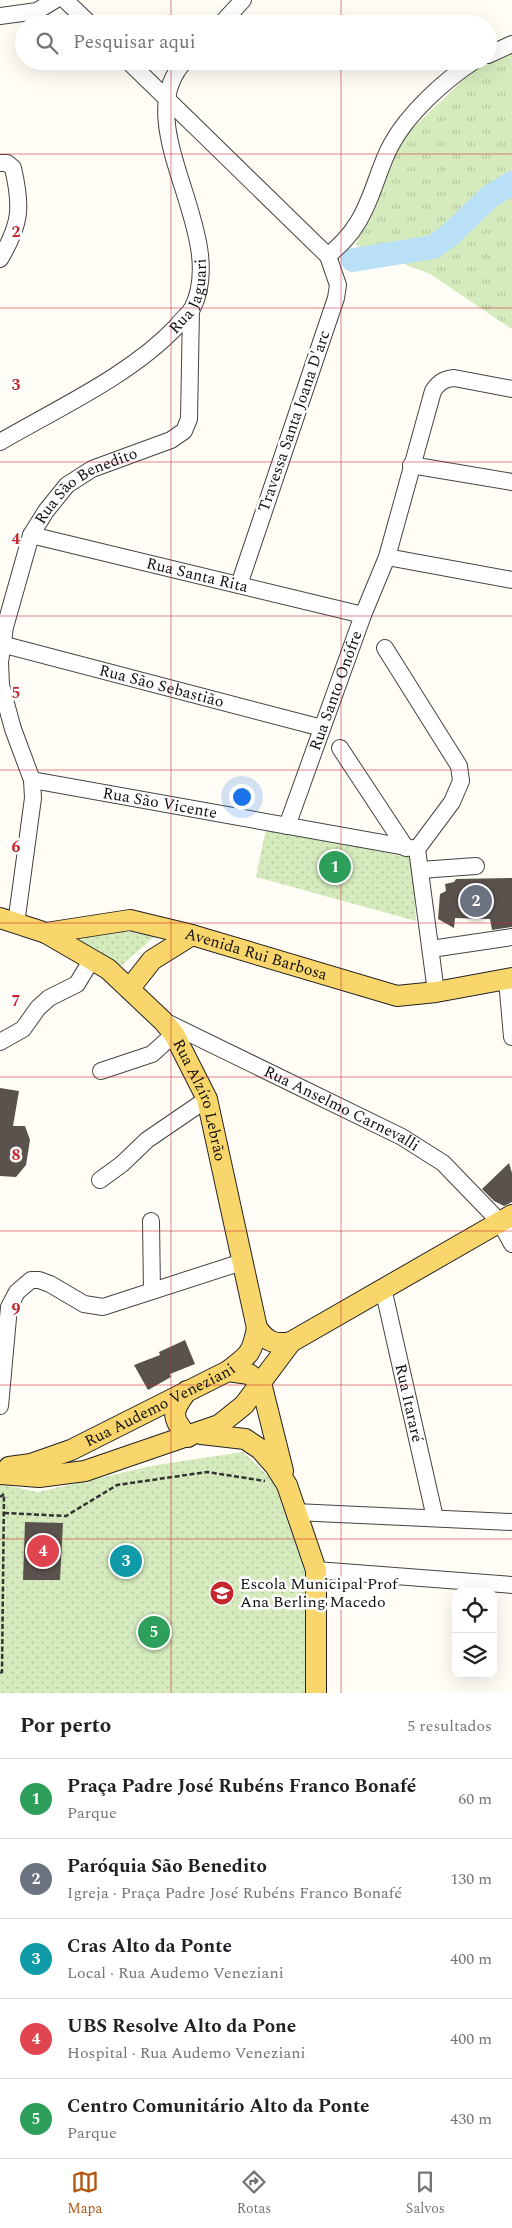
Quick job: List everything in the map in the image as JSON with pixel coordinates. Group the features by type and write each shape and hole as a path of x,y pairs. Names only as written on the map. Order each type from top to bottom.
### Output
{"main road":[{"name":"Avenida Rui Barbosa","path":"8,921 46,932 130,920 192,935 397,996 436,992 509,979"},
{"name":"Rua Alzíro Lebrão","path":"46,932 108,968 169,1028 207,1099 257,1328"},
{"path":"130,988 152,960 192,935"},
{"name":"Rua Audemo Veneziani","path":"0,1474 39,1477 85,1472 219,1426 244,1405 292,1342 506,1218"},
{"path":"257,1328 271,1342 279,1344 292,1342"},
{"name":"Rua Audemo Veneziani","path":"0,1468 30,1464 71,1450 228,1370 247,1357 254,1348 257,1328"},
{"path":"228,1370 249,1374 261,1383 287,1485 316,1570 319,1693"},
{"path":"187,1391 178,1403 174,1413 177,1424 193,1435 244,1439 260,1449 275,1466 287,1485"}],"street":[{"path":"0,16 37,11 55,0"},
{"path":"65,0 81,15"},
{"path":"229,15 243,0"},
{"path":"497,51 512,44"},
{"path":"137,70 328,256 347,239 357,224 388,150 406,122 462,70"},
{"name":"Rua Jaguari","path":"0,442 136,363 162,342 191,310 198,289 201,267 200,245 176,168 168,126 166,98 173,77 178,70"},
{"path":"0,163 7,163 13,168 20,200 18,219 0,259"},
{"name":"Travessa Santa Joana D'arc","path":"239,585 336,298 338,284 328,256"},
{"name":"Rua São Benedito","path":"8,921 33,798 32,780 13,729 1,685 1,644 22,561 31,535 46,511 67,485 92,469 171,440 184,431 189,419 191,310"},
{"name":"Rua Santo Onófre","path":"287,826 363,615 387,557 429,403 439,383 446,379 454,378 512,389"},
{"path":"411,465 512,482"},
{"name":"Rua Santa Rita","path":"31,535 363,615"},
{"path":"387,557 512,580"},
{"name":"Rua São Sebastião","path":"1,644 322,728"},
{"path":"385,648 458,766 461,781 452,802 411,849"},
{"path":"340,748 411,849 420,870 436,992"},
{"name":"Rua São Vicente","path":"32,780 411,849"},
{"path":"420,870 476,866"},
{"path":"431,949 512,937"},
{"path":"0,1042 23,1029 38,1008 49,998 76,984 92,959"},
{"path":"509,979 512,1037"},
{"path":"101,1071 152,1054 169,1028"},
{"name":"Rua Anselmo Carnevalli","path":"169,1028 402,1137 443,1163 506,1218 512,1244"},
{"path":"100,1180 122,1164 147,1140 207,1099"},
{"path":"151,1221 152,1291"},
{"path":"0,1406 9,1307 17,1292 31,1280 39,1280 50,1284 84,1304 103,1307 242,1262"},
{"name":"Rua Itararé","path":"383,1288 435,1518"},
{"path":"295,1512 512,1522"},
{"path":"316,1570 512,1585"}],"path":[{"path":"4,1512 66,1516 117,1485 207,1472 287,1485"},
{"path":"0,1497 4,1494 2,1672 0,1673"}],"green space":[{"path":"512,48 512,329 430,274 355,245 370,215 396,144 474,70 497,70 497,56"},
{"path":"266,828 412,858 416,921 256,877"},
{"path":"104,932 130,932 154,937 121,966 98,950 76,940 85,935"},
{"path":"243,1452 280,1487 310,1571 308,1693 0,1693 0,1484 38,1492 156,1465"}],"building":[{"path":"512,878 512,927 492,930 490,919 455,918 454,928 438,919 440,894 446,891 445,884 454,882 456,879"},
{"path":"0,1088 19,1091 13,1126 25,1126 30,1140 26,1165 16,1177 0,1176"},
{"path":"509,1163 512,1173 512,1202 504,1206 494,1201 482,1189"},
{"path":"185,1340 195,1364 170,1374 171,1377 148,1390 134,1365 160,1355 159,1352"},
{"path":"25,1522 63,1523 60,1580 23,1580"},
{"path":"126,1546 137,1550 141,1561 137,1572 126,1576 115,1572 111,1561 115,1550"}],"waterway":[{"path":"353,260 433,247 451,234 489,197 512,183"}],"place":[{"name":"Praça Padre José Rubéns Franco Bonafé","path":"335,867"},
{"name":"Paróquia São Benedito","path":"476,901"},
{"name":"UBS Resolve Alto da Pone","path":"43,1551"},
{"name":"Cras Alto da Ponte","path":"126,1561"},
{"name":"Escola Municipal Prof Ana Berling Macedo","path":"222,1593"},
{"name":"Centro Comunitário Alto da Ponte","path":"154,1632"}]}
